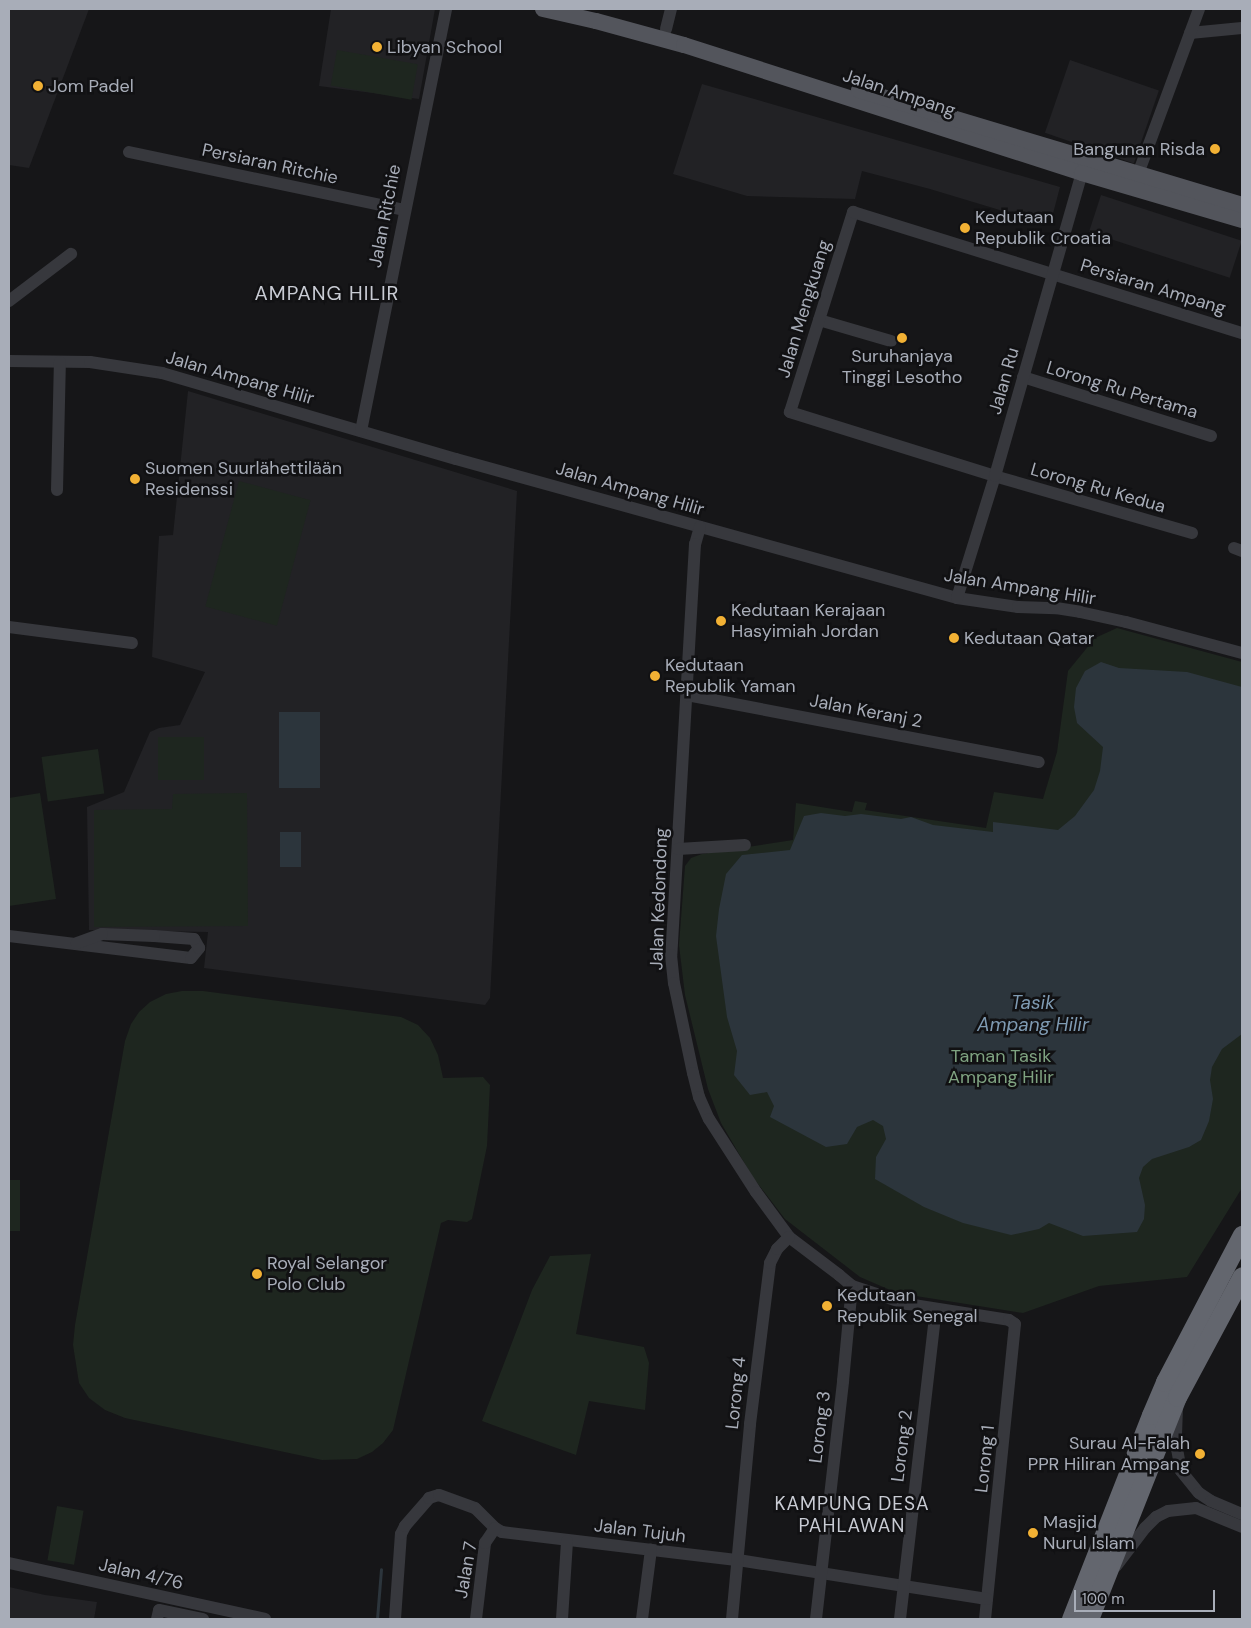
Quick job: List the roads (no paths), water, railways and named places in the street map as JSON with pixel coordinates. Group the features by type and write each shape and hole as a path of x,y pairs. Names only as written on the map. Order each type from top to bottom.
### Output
{"highway":[{"path":"1071,1619 1154,1407 1242,1235"},
{"path":"1090,1619 1177,1397 1242,1276"}],"main road":[{"name":"Jalan Ampang","path":"543,9 677,43 1082,172 1242,220"},
{"name":"Jalan Ampang","path":"593,9 666,29 835,83 1242,205"}],"street":[{"name":"Jalan Ritchie","path":"361,430 446,9"},
{"path":"666,29 671,9"},
{"path":"1138,174 1199,9"},
{"path":"1190,33 1242,28"},
{"name":"Persiaran Ritchie","path":"129,152 404,210"},
{"name":"Jalan Ru","path":"957,598 995,476 1082,172"},
{"name":"Jalan Mengkuang","path":"995,476 790,412 853,212 1053,275"},
{"path":"9,301 71,254"},
{"name":"Persiaran Ampang","path":"1053,275 1242,332"},
{"path":"819,320 891,341"},
{"name":"Jalan Ampang Hilir","path":"9,361 115,364 162,373 700,527 957,598 1018,607 1056,608 1080,612 1126,622 1242,653"},
{"path":"57,490 60,362"},
{"name":"Lorong Ru Pertama","path":"1023,377 1211,436"},
{"name":"Lorong Ru Kedua","path":"995,476 1192,533"},
{"name":"Jalan Kedondong","path":"700,527 695,544 671,955 674,983 699,1097 709,1119 789,1237 852,1286 907,1304 1009,1320 1015,1324"},
{"path":"9,627 132,643"},
{"name":"Jalan Keranj 2","path":"687,695 1039,762"},
{"path":"678,849 745,845"},
{"path":"9,936 191,958 199,948 194,938 102,934 77,943"},
{"name":"Lorong 4","path":"732,1619 750,1424 770,1263 777,1249 789,1237"},
{"name":"Lorong 3","path":"816,1619 852,1286"},
{"name":"Lorong 2","path":"900,1619 936,1309"},
{"name":"Lorong 1","path":"985,1619 1016,1337 1015,1324"},
{"path":"1177,1397 1176,1443 1181,1470 1199,1493 1211,1501 1242,1514"},
{"path":"395,1619 401,1534 405,1526 429,1498 439,1495 475,1508 495,1528"},
{"path":"1104,1581 1145,1528 1156,1517 1168,1511 1196,1508 1242,1527"},
{"name":"Jalan Tujuh","path":"495,1528 502,1532 738,1560 987,1599"},
{"name":"Jalan 7","path":"476,1619 485,1543 495,1528"},
{"path":"562,1619 567,1540"},
{"path":"642,1619 651,1550"},
{"name":"Jalan 4/76","path":"9,1563 265,1619"},
{"path":"158,1615 203,1619"}],"water":[{"name":"Tasik Ampang Hilir","path":"1101,662 1119,668 1187,672 1242,687 1242,1034 1222,1049 1212,1067 1210,1080 1213,1099 1209,1121 1201,1140 1189,1147 1152,1159 1143,1167 1139,1178 1145,1205 1144,1219 1137,1232 1083,1236 1049,1223 1039,1229 1011,1235 963,1223 924,1207 875,1179 876,1157 886,1139 883,1126 873,1120 857,1127 847,1144 826,1147 770,1117 774,1106 767,1092 750,1095 734,1075 737,1051 727,1017 716,936 719,909 726,874 742,855 790,850 804,816 821,813 845,816 861,814 901,819 911,817 933,825 993,832 993,822 1058,830 1075,816 1094,790 1100,771 1103,747 1077,723 1074,707 1076,688 1085,671"},
{"path":"279,712 320,712 320,788 279,788"},
{"path":"280,832 301,832 301,867 280,867"}],"waterway":[{"path":"377,1619 381,1569"}],"place":[{"name":"Libyan School","path":"377,47"},
{"name":"Jom Padel","path":"38,86"},
{"name":"Bangunan Risda","path":"1215,149"},
{"name":"Kedutaan Republik Croatia","path":"965,228"},
{"name":"Suruhanjaya Tinggi Lesotho","path":"902,338"},
{"name":"Suomen Suurlähettilään Residenssi","path":"135,479"},
{"name":"Kedutaan Kerajaan Hasyimiah Jordan","path":"721,621"},
{"name":"Kedutaan Qatar","path":"954,638"},
{"name":"Kedutaan Republik Yaman","path":"655,676"},
{"name":"Royal Selangor Polo Club","path":"257,1274"},
{"name":"Kedutaan Republik Senegal","path":"827,1306"},
{"name":"Surau Al-Falah PPR Hiliran Ampang","path":"1200,1454"},
{"name":"Masjid Nurul Islam","path":"1033,1533"}],"district":[{"name":"AMPANG HILIR","path":"327,293"},
{"name":"KAMPUNG DESA PAHLAWAN","path":"852,1515"}],"park label":[{"name":"Taman Tasik Ampang Hilir","path":"1001,1067"}]}
